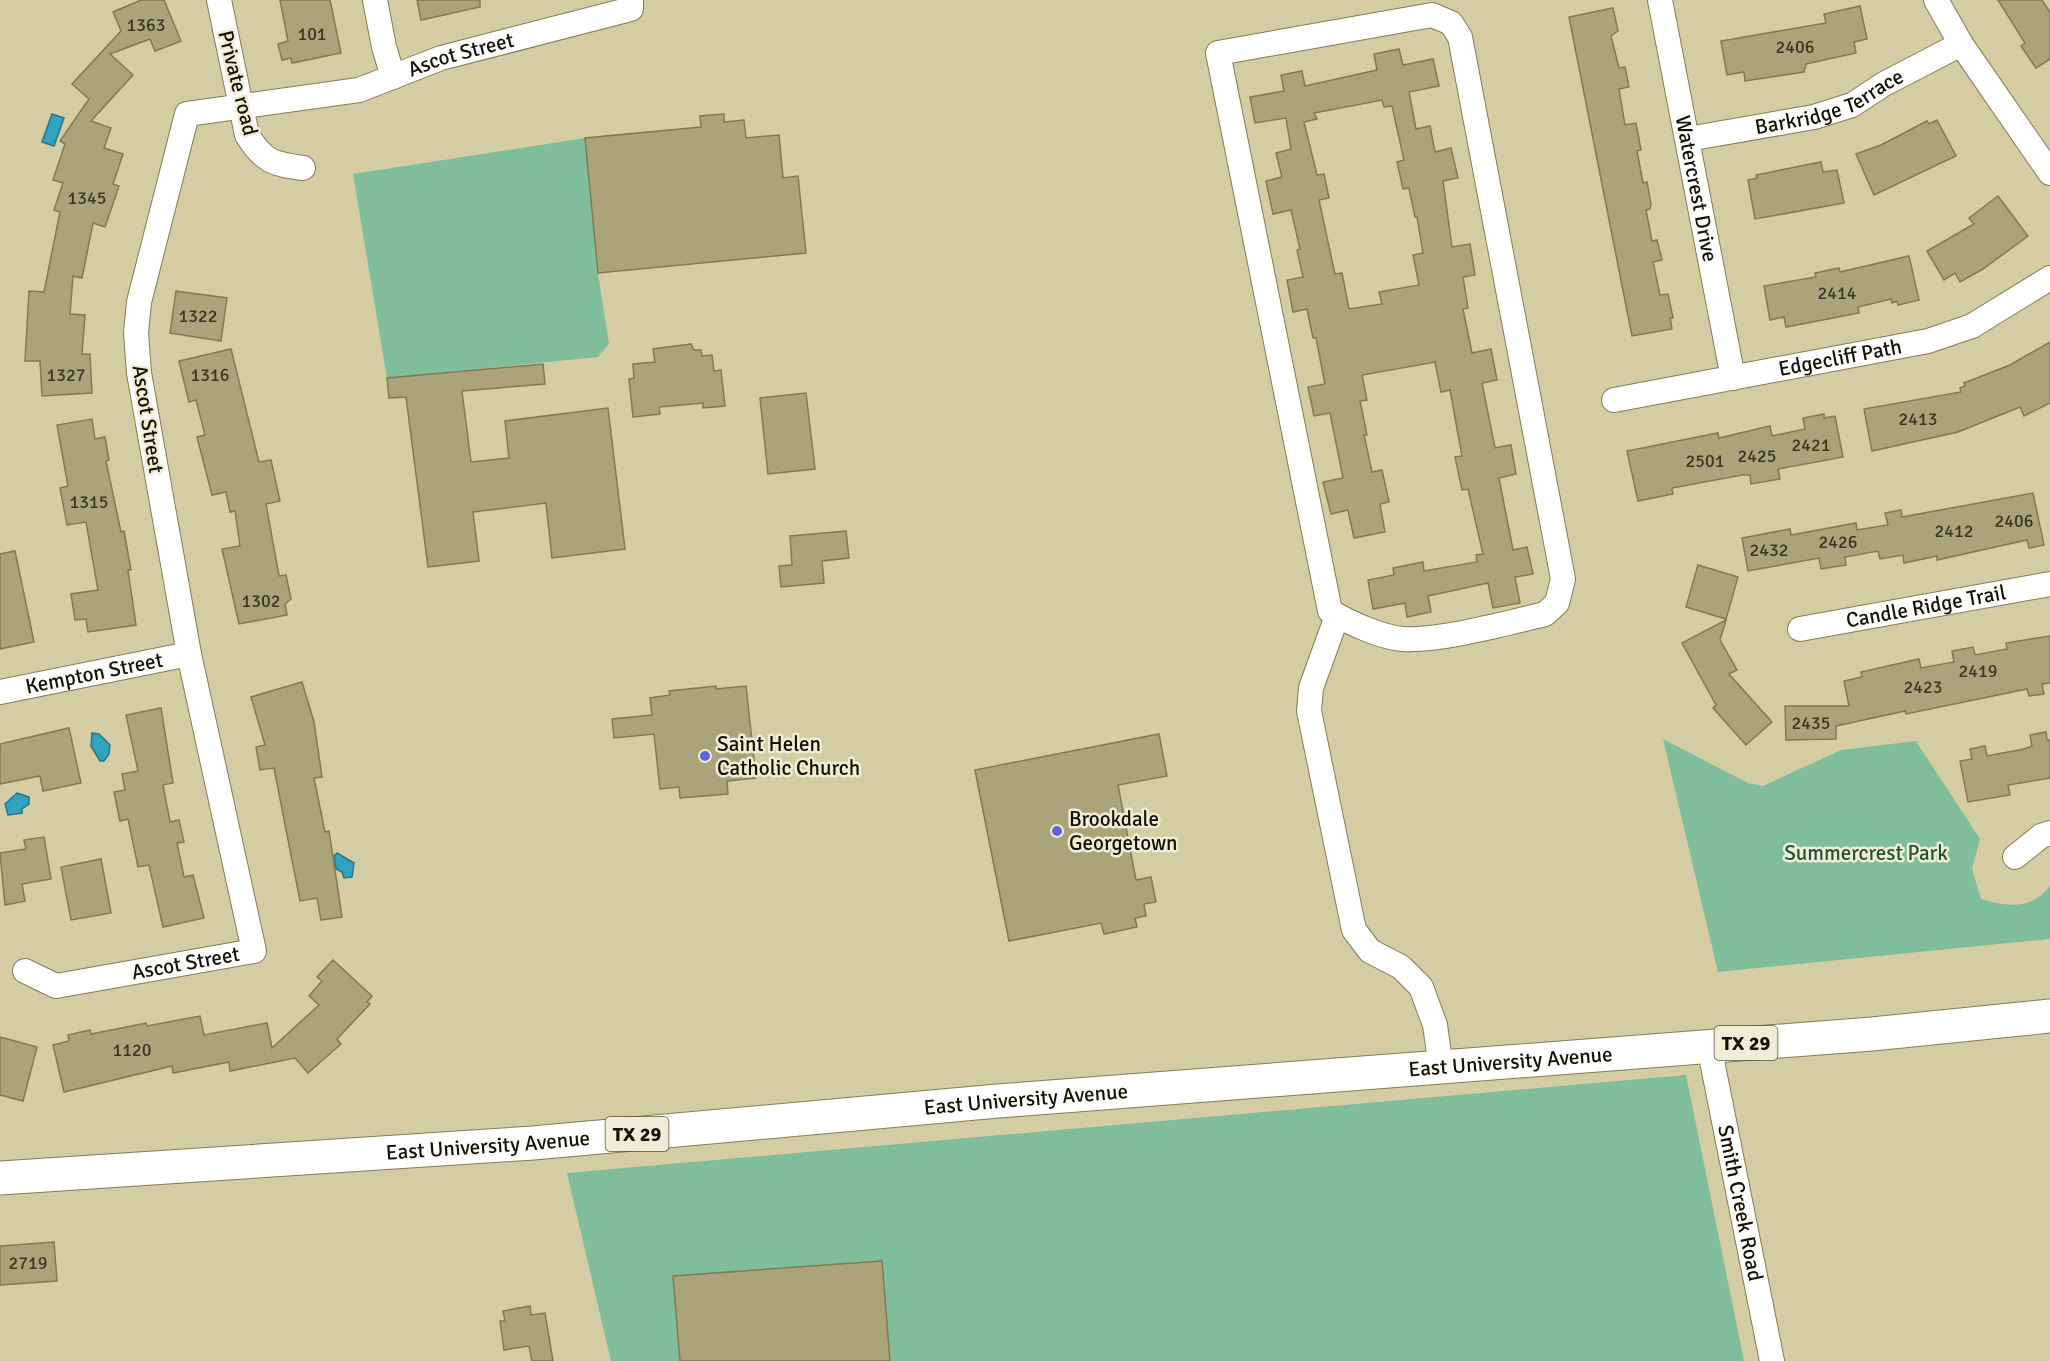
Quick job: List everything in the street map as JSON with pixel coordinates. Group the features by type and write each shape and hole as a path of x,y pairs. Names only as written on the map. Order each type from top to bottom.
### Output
{"main road":[{"name":"East University Avenue","path":"0,1178 533,1143 998,1101 1708,1046 2050,1016"}],"street":[{"name":"Private road","path":"219,0 247,135 258,153 276,164 303,168"},
{"path":"375,0 393,77"},
{"name":"Ascot Street","path":"25,971 56,986 254,951 189,654 145,413 136,333 148,259 188,114 359,90 464,52 632,9 631,0"},
{"name":"Watercrest Drive","path":"1660,0 1733,378"},
{"path":"1936,0 1962,44 2050,173"},
{"path":"1432,15 1451,23 1460,37 1563,579 1557,603 1545,614 1422,639 1401,639 1345,621 1337,616 1330,611 1218,53 1432,15"},
{"name":"Barkridge Terrace","path":"1688,139 1814,117 1852,105 1884,84 1962,44"},
{"name":"Edgecliff Path","path":"1614,400 1928,341 1972,326 2050,278"},
{"name":"Candle Ridge Trail","path":"1800,628 2050,584"},
{"path":"1337,616 1311,688 1309,711 1344,890 1354,930 1370,951 1401,967 1421,987 1435,1025 1441,1067"},
{"name":"Kempton Street","path":"0,692 189,654"},
{"path":"2015,857 2041,836 2050,833"},
{"name":"Smith Creek Road","path":"1708,1046 1772,1361"}],"green space":[{"path":"585,138 598,273 609,344 598,357 387,378 353,174"},
{"name":"Summercrest Park","path":"1663,739 1748,783 1763,786 1841,750 1916,741 1980,839 1972,869 1981,899 2000,904 2018,905 2035,899 2050,886 2050,939 1718,972"},
{"path":"1686,1075 1744,1361 611,1361 567,1173"}],"water":[{"path":"52,114 64,118 54,146 42,142"},
{"path":"92,733 99,734 110,745 109,754 104,761 100,761 91,746"},
{"path":"17,793 29,797 29,804 22,809 22,813 8,815 5,804"},
{"path":"337,853 354,863 352,877 344,878 342,872 336,869 334,856"}],"building":[{"path":"141,0 164,0 181,41 155,51 150,39 110,54 133,75 91,121 111,128 104,148 123,154 113,184 119,186 105,227 93,223 82,278 73,276 70,314 85,315 82,354 90,354 92,393 42,396 40,361 25,361 29,291 44,292 60,212 54,210 63,183 53,180 65,144 60,141 89,99 72,84 121,31 113,12"},
{"path":"280,0 330,0 341,53 292,63 291,58 282,60 278,44 288,41"},
{"path":"417,0 480,0 480,7 421,20"},
{"path":"1998,0 2042,0 2050,12 2050,59 2036,68 2021,46 2025,43"},
{"path":"1860,6 1867,39 1854,42 1856,53 1806,64 1804,72 1745,81 1744,72 1727,75 1721,41 1826,23 1824,14"},
{"path":"1613,8 1618,31 1611,36 1619,68 1625,67 1629,87 1619,89 1625,125 1636,123 1641,150 1637,151 1643,183 1647,182 1651,204 1650,209 1646,210 1652,241 1657,240 1662,260 1653,262 1660,295 1668,294 1673,318 1670,318 1672,329 1632,336 1569,17"},
{"path":"1399,49 1403,65 1433,59 1439,86 1409,92 1416,129 1430,126 1435,152 1451,148 1458,178 1443,181 1452,247 1470,244 1475,275 1463,277 1468,308 1463,309 1472,353 1491,349 1497,380 1482,383 1495,448 1511,445 1516,474 1499,478 1513,550 1527,547 1533,574 1515,577 1520,603 1493,608 1488,583 1428,596 1431,612 1407,617 1405,603 1373,609 1368,580 1394,575 1393,568 1423,562 1424,571 1477,562 1476,555 1483,554 1468,489 1462,490 1455,457 1462,456 1450,390 1441,392 1435,362 1362,375 1367,400 1360,401 1367,435 1364,435 1372,472 1382,470 1389,502 1380,504 1385,532 1354,538 1348,510 1331,514 1323,482 1343,478 1330,413 1314,416 1308,387 1325,384 1316,338 1313,338 1307,309 1293,312 1287,280 1303,277 1297,250 1300,249 1291,210 1273,214 1266,181 1282,177 1276,153 1291,149 1286,118 1255,123 1250,97 1284,91 1281,75 1302,71 1305,86 1377,70 1374,54","holes":["1382,100 1384,107 1392,106 1404,160 1397,162 1403,189 1409,188 1415,217 1417,217 1423,253 1413,255 1419,285 1379,292 1382,304 1349,309 1342,273 1335,274 1319,200 1329,198 1324,174 1317,175 1304,122 1317,119 1314,113"]},
{"path":"724,114 724,122 744,120 746,138 779,135 783,178 798,176 806,253 598,273 585,138 701,127 700,116"},
{"path":"1937,120 1956,156 1874,195 1856,154 1881,145 1927,121 1929,124"},
{"path":"1821,162 1823,172 1837,170 1844,203 1755,219 1748,180 1757,178 1756,175"},
{"path":"1998,196 2028,236 1983,269 1960,282 1955,273 1944,280 1927,251 1974,224 1969,218"},
{"path":"1909,256 1919,300 1898,305 1897,301 1892,303 1891,299 1858,307 1859,313 1786,327 1784,317 1770,320 1764,286 1816,277 1815,273 1839,268 1840,272"},
{"path":"176,291 227,298 221,341 170,333"},
{"path":"2050,342 2050,403 2024,416 2020,407 1958,432 1872,451 1864,409 1961,392 1960,388 1965,386 1964,383 2010,365"},
{"path":"691,344 694,350 701,350 702,356 712,355 714,371 721,370 725,406 703,408 703,403 659,407 660,414 633,417 629,379 634,378 633,364 655,362 653,349"},
{"path":"231,349 259,462 271,460 280,501 266,504 279,576 286,575 291,599 285,604 287,615 239,624 222,549 240,546 235,511 230,512 226,492 212,495 197,437 205,435 196,400 189,402 179,361"},
{"path":"543,364 545,384 462,391 471,462 509,458 505,421 608,408 625,549 552,558 546,503 473,512 479,561 428,567 406,397 389,398 387,378"},
{"path":"806,393 815,469 768,474 760,398"},
{"path":"1824,414 1824,418 1835,416 1843,457 1778,469 1780,479 1751,484 1750,475 1742,475 1672,488 1673,494 1638,501 1627,451 1718,433 1719,438 1770,426 1772,436 1805,429 1803,418"},
{"path":"92,419 95,439 105,437 109,460 106,461 121,532 124,531 131,570 128,570 136,625 88,632 86,619 75,620 71,594 98,590 86,522 67,525 60,488 68,486 57,425"},
{"path":"2033,493 2044,545 2029,548 2027,540 1937,560 1937,556 1904,563 1903,555 1880,559 1878,551 1845,557 1846,565 1821,569 1819,558 1748,571 1742,538 1790,529 1791,535 1856,523 1857,530 1888,525 1885,513 1901,510 1902,517"},
{"path":"846,531 849,558 822,561 824,583 781,587 779,566 792,565 790,536"},
{"path":"15,551 34,642 0,649 0,554"},
{"path":"1698,565 1738,577 1726,619 1686,607"},
{"path":"1726,620 1720,640 1737,670 1729,674 1772,722 1746,745 1713,708 1716,705 1682,643"},
{"path":"2050,636 2050,683 2042,684 2044,694 2029,696 2027,689 1836,726 1836,739 1786,740 1785,706 1849,706 1844,681 1862,677 1861,672 1919,659 1921,668 1954,662 1952,651 1973,647 1975,655 2007,649 2006,643"},
{"path":"302,682 314,722 322,777 314,778 325,832 329,831 342,917 321,920 317,898 300,901 274,768 260,770 256,747 265,745 251,697"},
{"name":"Saint Helen Catholic Church","path":"716,686 716,689 746,686 756,778 727,781 728,794 680,798 679,787 660,789 654,734 614,738 612,719 652,715 650,698 670,695 669,691"},
{"path":"161,708 173,783 163,785 170,822 179,820 184,842 177,843 184,877 193,875 204,918 163,927 149,865 138,867 128,819 120,821 114,792 125,790 122,774 138,771 126,715"},
{"path":"69,728 81,783 43,791 40,776 0,784 0,744"},
{"path":"2046,732 2047,740 2050,740 2050,778 2008,785 2010,795 1968,802 1960,761 1972,759 1970,749 1985,746 1987,756 2024,749 2032,746 2030,735"},
{"name":"Brookdale Georgetown","path":"1159,734 1167,776 1118,785 1136,880 1151,877 1156,902 1144,904 1146,916 1135,918 1137,927 1104,934 1101,923 1009,941 975,770"},
{"path":"44,837 51,879 22,884 25,901 5,905 0,853 26,849 24,840"},
{"path":"101,859 111,913 71,920 61,867"},
{"path":"333,960 372,996 367,1002 370,1004 337,1039 341,1044 308,1073 295,1058 230,1071 229,1062 173,1073 172,1066 64,1092 53,1045 69,1041 68,1035 90,1030 91,1034 146,1023 147,1026 200,1016 204,1035 267,1023 272,1048 319,1005 309,996 322,981 317,977"},
{"path":"0,1037 37,1047 23,1101 0,1095"},
{"path":"54,1242 57,1281 0,1285 0,1246"},
{"path":"882,1261 890,1361 680,1361 673,1276"},
{"path":"530,1306 531,1315 545,1313 553,1361 532,1361 529,1346 504,1350 500,1321 505,1321 503,1311"}],"place":[{"name":"Saint Helen Catholic Church","path":"705,756"},
{"name":"Brookdale Georgetown","path":"1057,831"}]}
